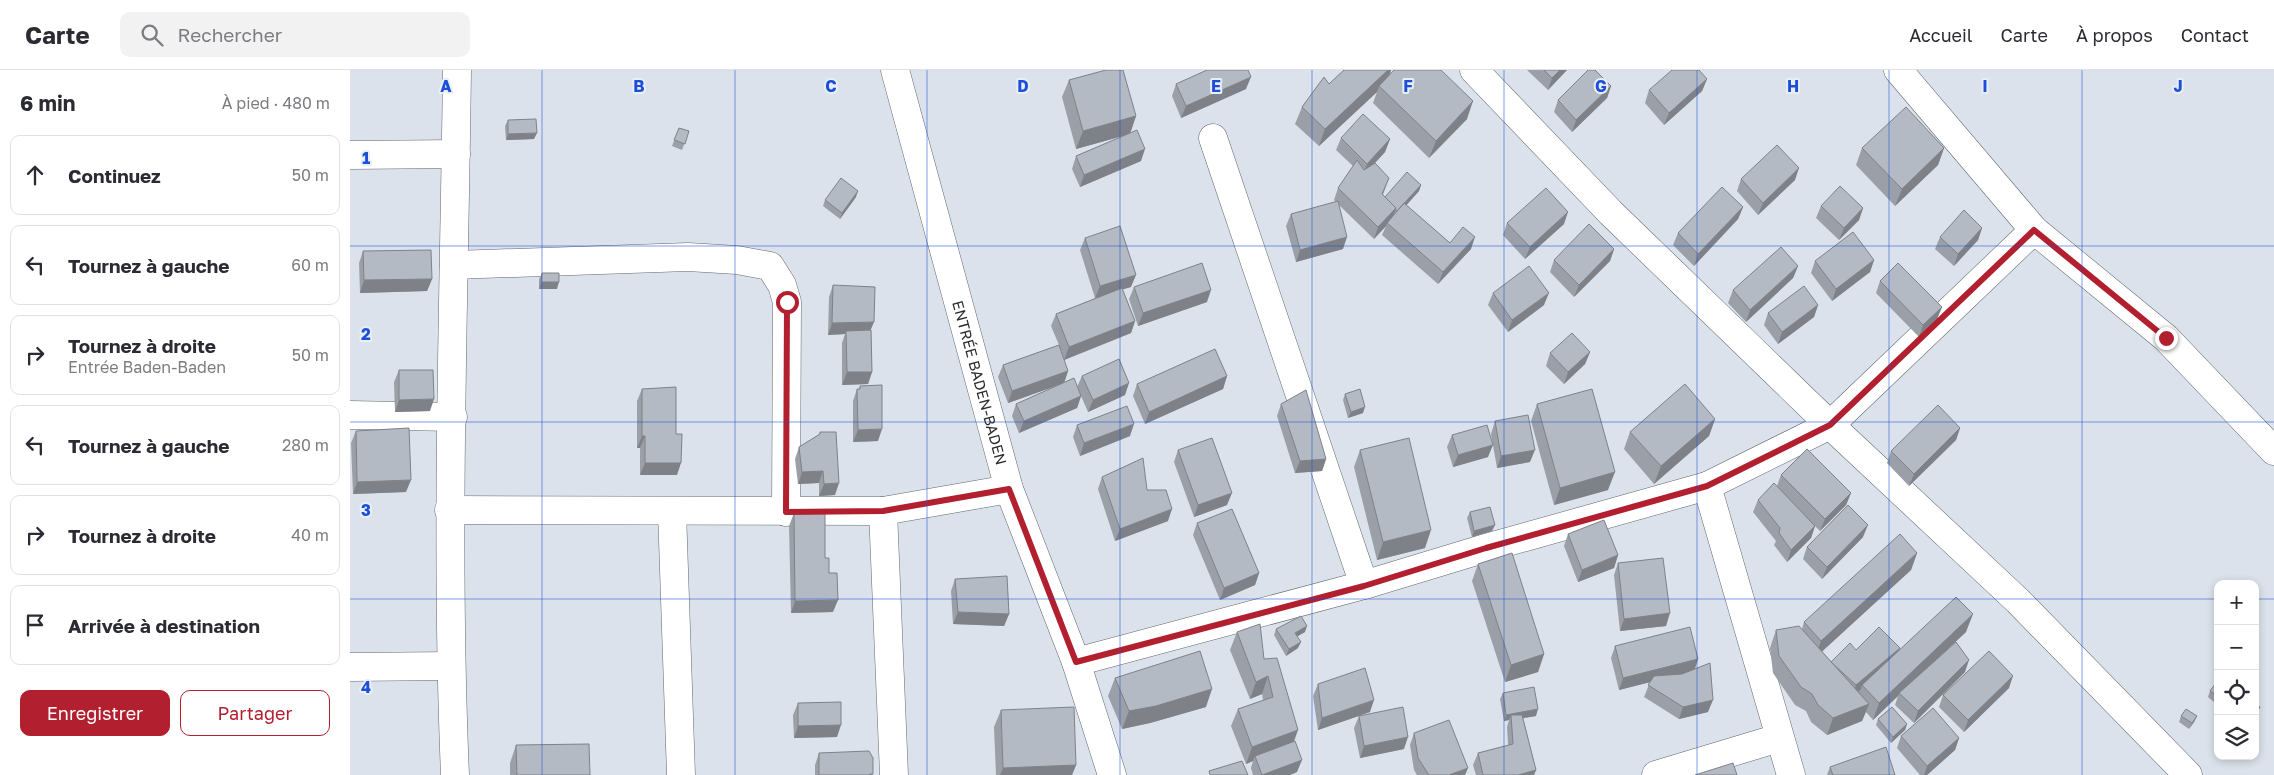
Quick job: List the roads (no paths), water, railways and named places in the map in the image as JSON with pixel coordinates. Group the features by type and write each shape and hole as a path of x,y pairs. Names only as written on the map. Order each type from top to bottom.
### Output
{"street":[{"path":"455,775 450,666 450,510 453,417 457,70"},
{"name":"ENTRÉE BADEN-BADEN","path":"895,70 1009,489 1076,662 1112,775"},
{"path":"1474,70 1611,213 1830,425 2018,601 2188,775"},
{"path":"1898,70 2034,230 2166,338 2274,450"},
{"path":"1213,138 1364,586"},
{"path":"350,155 456,154"},
{"path":"1076,662 1364,586 1486,548 1707,486 1830,425 2034,230"},
{"path":"454,264 688,257 737,260 770,266 782,285 787,302 786,512"},
{"path":"350,415 453,417"},
{"path":"1707,486 1791,775"},
{"path":"450,510 883,511 1009,489"},
{"path":"672,511 681,775"},
{"path":"883,511 894,775"},
{"path":"350,668 450,666"},
{"path":"1656,775 1779,738"}]}
